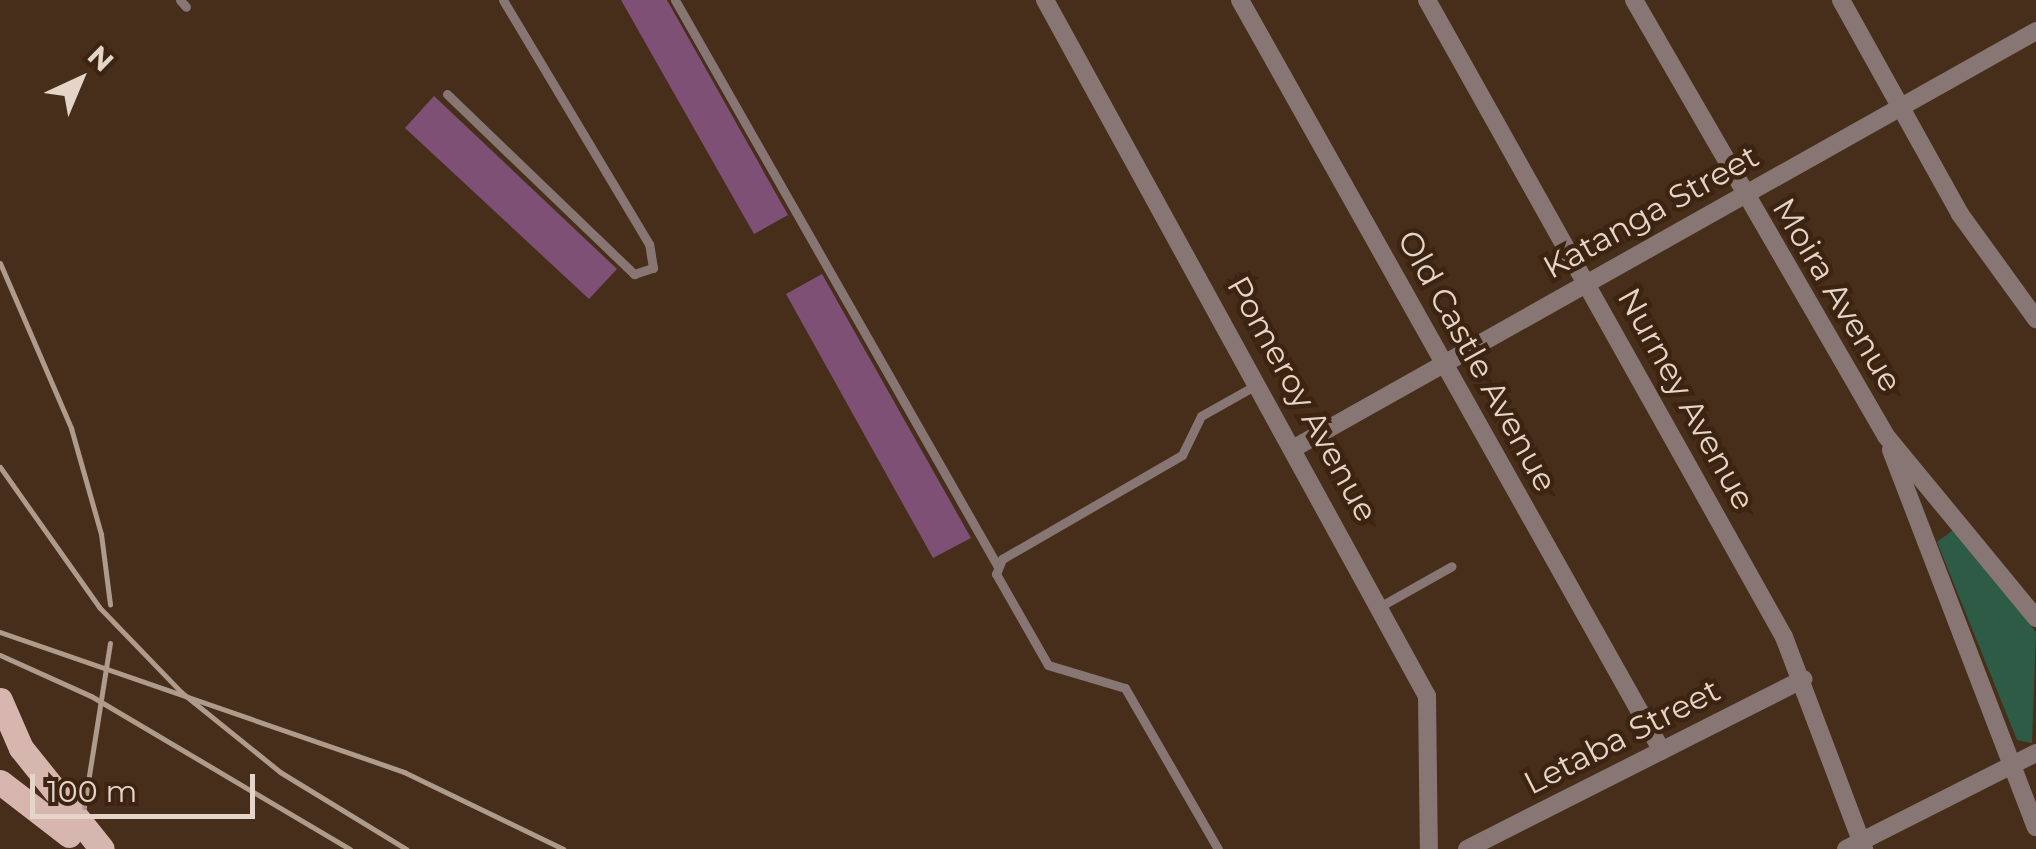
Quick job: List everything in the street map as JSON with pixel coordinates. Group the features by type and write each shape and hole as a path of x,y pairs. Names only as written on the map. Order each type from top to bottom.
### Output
{"main road":[{"path":"0,700 13,744 102,849"},
{"path":"0,782 84,849"}],"street":[{"name":"Pomeroy Avenue","path":"1045,0 1296,447 1381,606 1432,714 1428,849"},
{"name":"Old Castle Avenue","path":"1240,0 1662,751"},
{"name":"Nurney Avenue","path":"1427,0 1804,679 1857,847"},
{"name":"Moira Avenue","path":"1634,0 1743,196 1886,436 2036,618"},
{"path":"1842,0 1977,241 2036,319"},
{"name":"Katanga Street","path":"1296,447 2036,30"},
{"path":"1886,436 2036,828"},
{"path":"1924,534 1944,506"},
{"name":"Letaba Street","path":"1467,849 1804,679"},
{"path":"0,773 18,762 13,744"},
{"path":"1857,847 2036,754"}],"lane":[{"path":"447,94 634,274 653,268 648,244 503,0"},
{"path":"676,0 997,565 1048,664 1125,688 1218,849"},
{"path":"997,565 1182,455 1201,416 1260,383"},
{"path":"1381,606 1452,566"}],"green space":[{"path":"1953,530 2036,632 2032,743 2017,740 1937,542"}],"building":[{"path":"621,0 667,0 788,215 754,234"},
{"path":"434,96 617,269 589,299 405,128"},
{"path":"822,274 971,538 933,558 786,294"}],"railway":[{"path":"0,263 71,428 101,534 110,604"},
{"path":"0,467 99,607 181,692 280,772 406,849"},
{"path":"0,632 404,772 563,849"},
{"path":"84,807 110,643"},
{"path":"0,655 91,696 350,849"}]}
